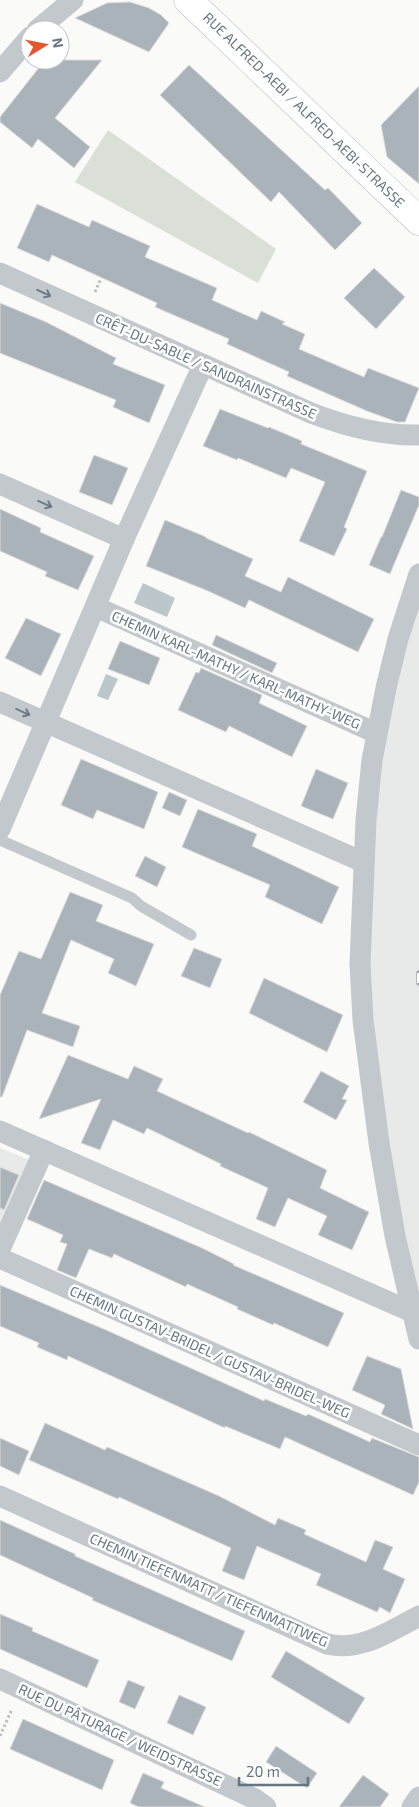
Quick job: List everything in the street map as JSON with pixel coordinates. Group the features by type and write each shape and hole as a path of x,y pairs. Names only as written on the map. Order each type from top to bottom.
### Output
{"main road":[{"name":"RUE ALFRED-AEBI / ALFRED-AEBI-STRASSE","path":"188,0 418,223"}],"street":[{"path":"50,20 73,0"},
{"path":"0,72 20,49"},
{"name":"CRÊT-DU-SABLE / SANDRAINSTRASSE","path":"0,273 326,419 374,431 419,435"},
{"path":"0,829 124,539 203,365"},
{"path":"0,484 124,539"},
{"path":"419,574 398,639 376,733 368,788 363,862 360,964 363,1020 386,1188 419,1339"},
{"name":"CHEMIN KARL-MATHY / KARL-MATHY-WEG","path":"96,607 376,733"},
{"path":"0,702 363,862"},
{"path":"0,1131 412,1312"},
{"path":"0,1250 44,1150"},
{"name":"CHEMIN GUSTAV-BRIDEL / GUSTAV-BRIDEL-WEG","path":"0,1258 419,1445"},
{"name":"CHEMIN TIEFENMATT / TIEFENMATTWEG","path":"0,1496 327,1644 342,1647 364,1643 419,1616"},
{"name":"RUE DU PÂTURAGE / WEIDSTRASSE","path":"0,1679 255,1799 266,1807"},
{"path":"412,1807 419,1796"}],"lane":[{"path":"0,840 132,898 141,906 191,935"}],"path":[{"path":"94,294 102,278"},
{"path":"0,1736 22,1688"}],"shaded area":[{"path":"108,130 276,249 258,283 75,182"},
{"path":"143,583 175,598 167,617 134,603"},
{"path":"419,598 419,1298 405,1238 387,1144 371,1002 369,961 373,847 384,734"},
{"path":"106,674 118,679 108,700 97,696"},
{"path":"0,1148 32,1161 0,1233"}],"building":[{"path":"130,2 149,8 161,15 169,23 149,52 75,18 107,3"},
{"path":"70,60 102,60 55,118 90,147 74,168 38,139 32,148 0,122 0,117 37,70 70,70"},
{"path":"189,65 325,190 328,188 362,223 335,250 279,192 271,202 160,95"},
{"path":"419,86 419,184 387,157 381,125"},
{"path":"37,204 89,227 92,220 150,246 145,257 217,288 212,300 257,320 261,311 285,322 282,324 305,334 299,349 364,377 368,368 419,388 405,422 397,422 367,411 287,376 289,372 227,344 229,339 155,307 157,303 52,255 49,262 17,248"},
{"path":"374,268 405,297 376,329 344,298"},
{"path":"0,303 46,322 116,358 113,364 165,385 149,423 113,407 116,400 0,353"},
{"path":"220,409 269,427 302,441 301,444 367,471 344,527 347,529 334,556 299,541 325,482 291,468 286,478 203,446"},
{"path":"94,455 128,468 112,505 79,492"},
{"path":"401,490 419,497 419,505 390,574 369,565"},
{"path":"0,509 41,528 40,532 94,556 78,590 45,576 47,572 0,551"},
{"path":"165,520 253,559 245,576 281,592 288,577 374,619 358,652 249,600 245,608 146,566"},
{"path":"26,618 61,634 41,676 5,658"},
{"path":"216,635 277,663 272,673 212,645"},
{"path":"120,641 160,658 149,685 108,669"},
{"path":"201,668 262,695 259,703 307,726 292,757 229,726 226,732 178,710 196,672 199,673"},
{"path":"81,759 158,792 144,829 97,810 93,819 61,805"},
{"path":"316,769 348,783 333,819 301,806"},
{"path":"169,792 187,800 180,816 162,808"},
{"path":"198,809 257,834 252,846 339,887 322,924 265,897 270,885 182,847"},
{"path":"145,856 166,867 157,887 135,876"},
{"path":"70,892 103,905 96,921 154,944 136,986 108,973 114,959 71,940 42,1013 80,1026 73,1047 27,1030 2,1097 0,1097 0,995 19,951 41,959"},
{"path":"194,948 222,959 210,988 181,976"},
{"path":"264,978 343,1015 327,1052 249,1013"},
{"path":"68,1055 128,1079 134,1066 163,1079 157,1091 249,1132 327,1170 320,1188 369,1212 352,1250 318,1235 327,1216 288,1198 275,1227 256,1219 268,1188 220,1166 221,1164 147,1128 144,1134 113,1120 100,1150 81,1143 101,1099 39,1119"},
{"path":"321,1071 349,1086 342,1099 347,1100 336,1120 303,1102"},
{"path":"0,1167 19,1175 4,1210 0,1208"},
{"path":"44,1180 202,1248 233,1265 344,1313 328,1347 274,1323 273,1325 187,1284 186,1287 114,1254 112,1258 89,1249 76,1278 57,1270 67,1244 60,1242 63,1235 27,1219"},
{"path":"0,1285 264,1401 265,1399 306,1416 308,1414 370,1442 372,1438 419,1457 419,1482 413,1495 285,1437 280,1449 225,1426 225,1428 68,1356 67,1360 37,1347 39,1343 0,1326"},
{"path":"367,1356 401,1369 413,1429 381,1414 385,1405 352,1390"},
{"path":"45,1423 105,1450 107,1447 219,1496 275,1525 278,1518 306,1530 304,1534 366,1562 375,1540 393,1547 383,1569 405,1579 390,1613 380,1607 377,1612 316,1585 321,1574 257,1546 244,1580 222,1571 231,1548 119,1497 118,1499 29,1460"},
{"path":"0,1438 29,1451 19,1475 0,1466"},
{"path":"0,1520 75,1554 75,1556 245,1631 232,1661 92,1600 93,1598 0,1555"},
{"path":"0,1614 33,1628 32,1631 99,1660 87,1688 0,1649"},
{"path":"286,1651 365,1698 349,1724 271,1677"},
{"path":"128,1680 145,1687 135,1709 119,1702"},
{"path":"179,1695 206,1707 193,1735 167,1723"},
{"path":"23,1719 114,1760 102,1790 10,1749"},
{"path":"276,1746 317,1773 307,1788 266,1762"},
{"path":"143,1773 164,1782 161,1788 205,1807 139,1807 130,1803"},
{"path":"363,1775 389,1794 380,1807 339,1807"}],"railway":[{"path":"419,973 419,983"}]}
